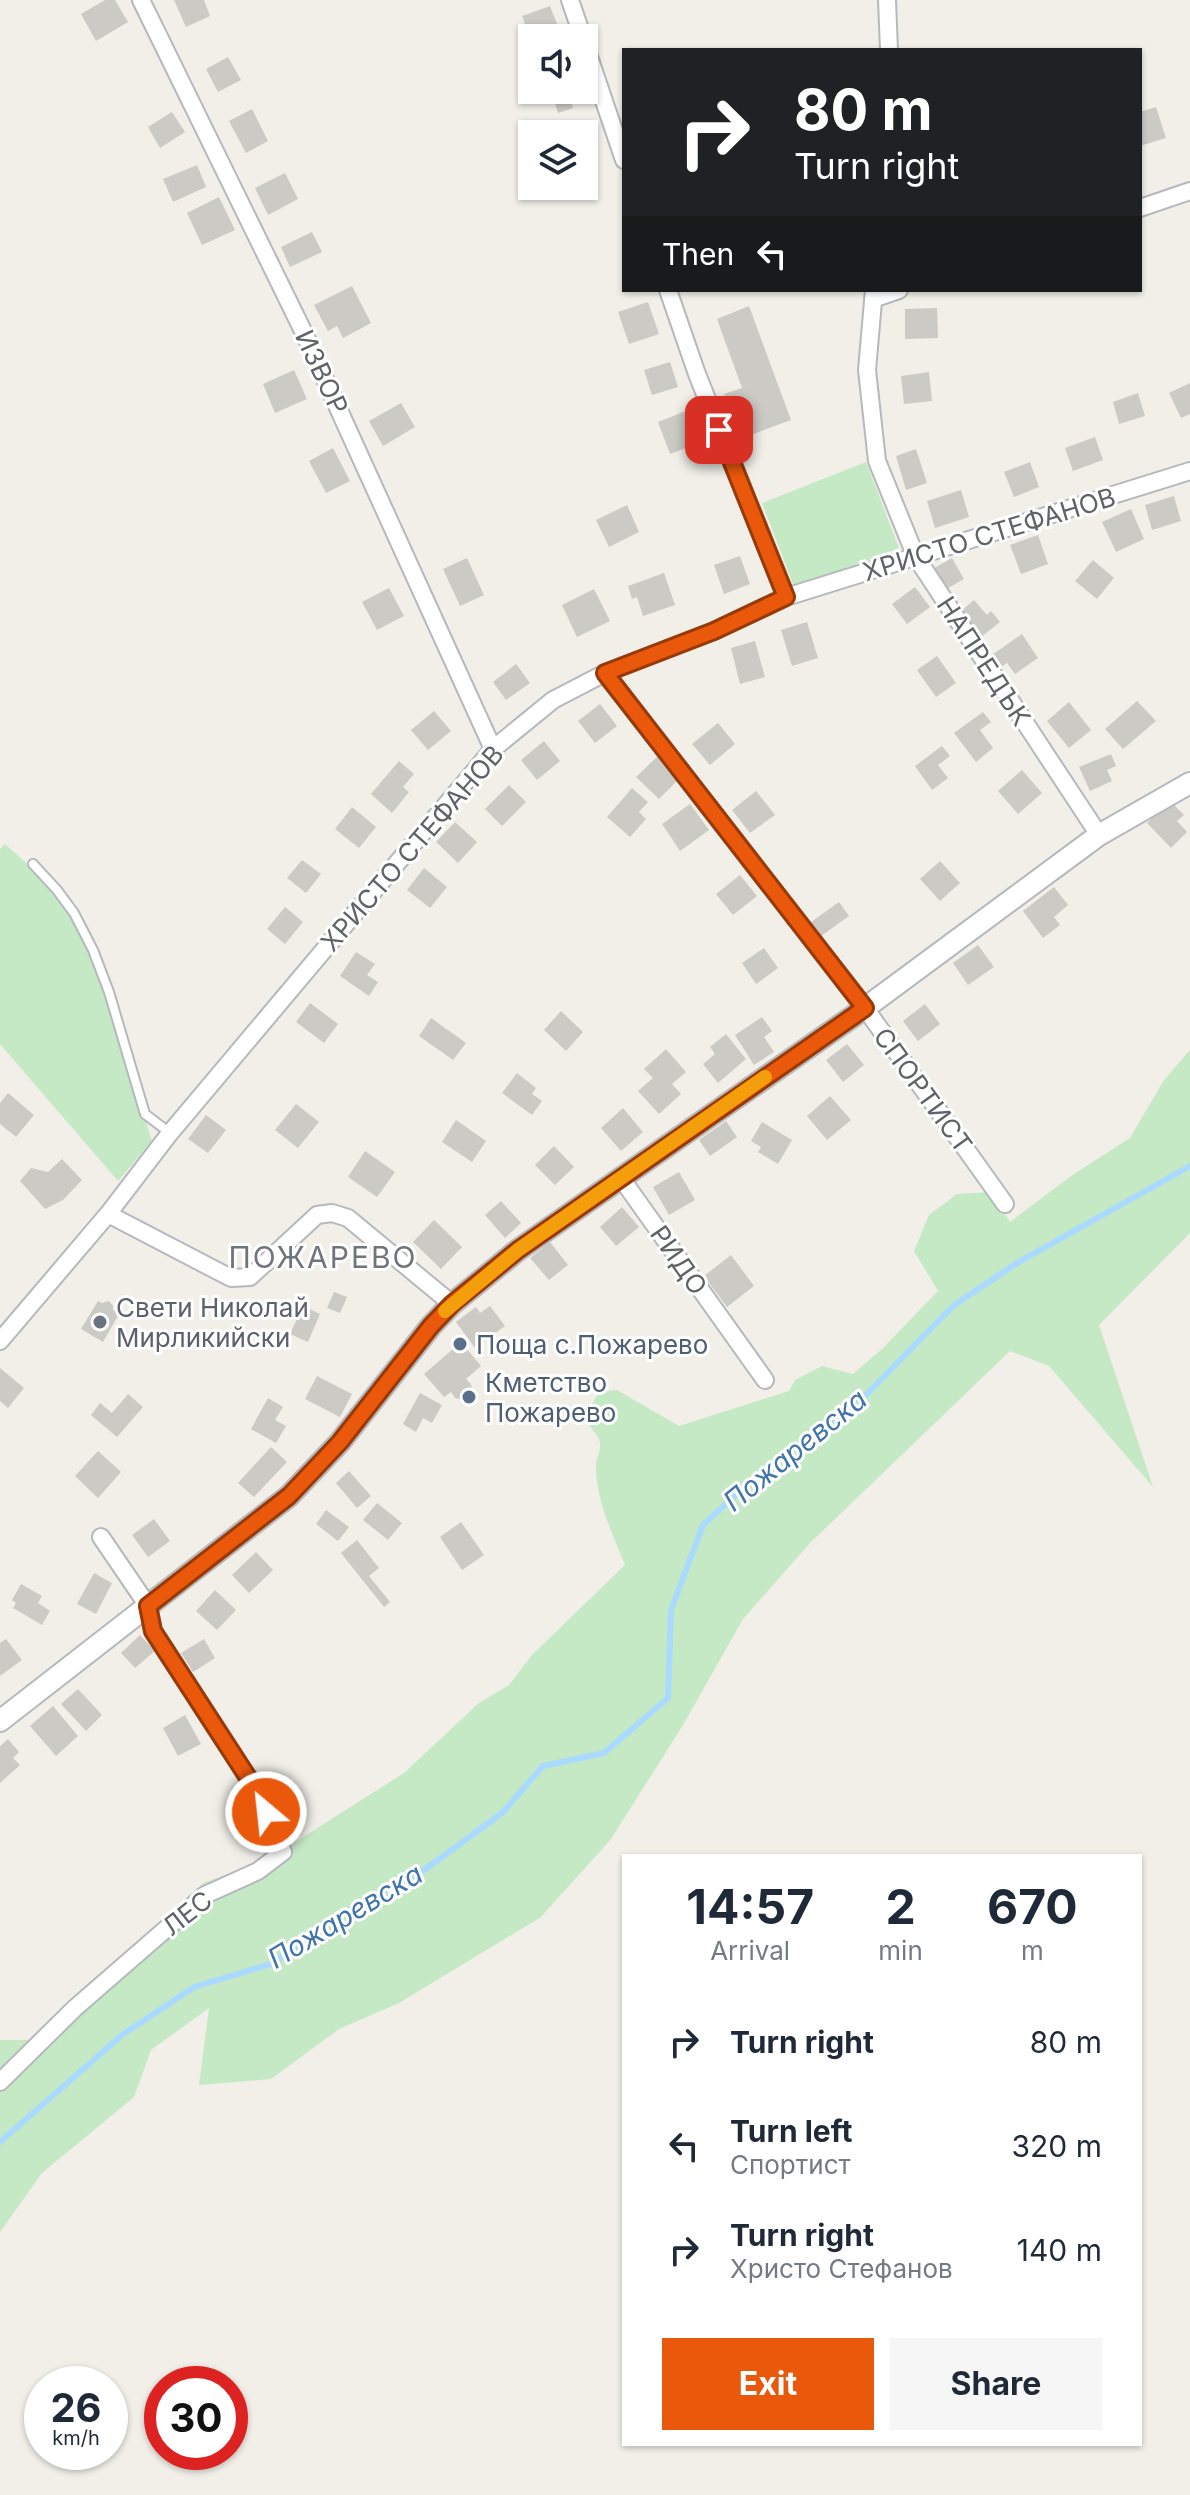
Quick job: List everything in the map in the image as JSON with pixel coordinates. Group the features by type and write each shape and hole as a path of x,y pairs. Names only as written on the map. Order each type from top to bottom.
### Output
{"street":[{"name":"ИЗВОР","path":"141,0 304,333 493,749"},
{"path":"570,0 578,24"},
{"path":"887,0 889,48"},
{"path":"598,84 622,154"},
{"path":"1142,207 1190,191"},
{"path":"669,292 697,374 786,597"},
{"name":"НАПРЕДЪК","path":"874,294 867,370 877,461 916,557 1099,835"},
{"name":"ХРИСТО СТЕФАНОВ","path":"0,1341 108,1214 170,1133 493,749 553,700 605,673 714,631 786,597 1190,471"},
{"name":"СПОРТИСТ","path":"605,673 865,1008 1005,1204"},
{"path":"0,1721 289,1496 340,1442 431,1326 452,1304 518,1250 865,1008 1099,835 1190,783"},
{"name":"РИДО","path":"621,1178 765,1380"},
{"path":"108,1214 231,1278 250,1277 317,1215 332,1213 348,1218 452,1304"},
{"path":"101,1537 148,1606"},
{"name":"ЛЕС","path":"0,2082 75,2008 205,1895 258,1871 283,1852 258,1793 153,1631 148,1606"}],"lane":[{"path":"33,864 57,890 80,926 109,992 145,1114 170,1133"}],"green space":[{"path":"866,462 899,548 795,589 762,503"},
{"path":"5,844 41,876 63,902 100,976 152,1141 118,1181 0,1044 0,849"},
{"path":"1190,1050 1190,1233 1099,1325 1153,1487 1049,1366 1010,1351 810,1543 743,1619 683,1725 611,1839 541,1917 399,2003 339,2029 271,2079 199,2085 209,2008 151,2050 134,2097 42,2173 0,2232 0,2040 38,2040 163,1927 203,1883 267,1860 404,1773 479,1703 509,1685 532,1655 625,1565 599,1494 596,1469 599,1439 584,1419 599,1392 617,1390 679,1426 789,1391 795,1380 822,1366 853,1374 938,1291 914,1251 929,1215 957,1194 990,1192 1010,1222 1074,1174 1130,1138 1164,1080"}],"building":[{"path":"105,0 115,0 128,22 96,41 81,14"},
{"path":"174,0 204,0 210,16 186,27"},
{"path":"550,6 557,24 525,24 522,16"},
{"path":"228,57 241,80 218,92 206,69"},
{"path":"555,104 572,104 573,108 558,113"},
{"path":"1156,107 1166,138 1142,145 1142,111"},
{"path":"252,109 268,141 246,153 229,121"},
{"path":"172,112 185,132 160,148 148,127"},
{"path":"197,165 206,187 173,202 163,179"},
{"path":"285,173 298,199 268,215 255,188"},
{"path":"219,197 235,230 202,245 187,213"},
{"path":"312,232 322,252 290,267 281,247"},
{"path":"352,286 371,323 343,338 337,326 328,331 314,305"},
{"path":"648,302 659,334 629,344 618,312"},
{"path":"749,306 791,420 740,439 724,394 742,388 717,319"},
{"path":"937,308 938,338 905,339 905,309"},
{"path":"670,362 678,387 652,395 644,370"},
{"path":"294,370 307,399 275,413 263,384"},
{"path":"929,372 932,401 904,404 901,376"},
{"path":"1190,383 1190,414 1181,418 1169,393"},
{"path":"1138,393 1145,416 1119,424 1113,402"},
{"path":"401,403 415,427 383,446 369,421"},
{"path":"686,411 699,443 670,454 658,422"},
{"path":"1095,437 1103,460 1073,471 1065,448"},
{"path":"333,448 350,481 326,493 309,461"},
{"path":"916,449 927,483 906,490 896,456"},
{"path":"1030,462 1039,487 1014,497 1004,472"},
{"path":"961,490 969,517 935,528 927,501"},
{"path":"1174,496 1181,521 1152,530 1145,505"},
{"path":"627,505 639,532 609,547 596,520"},
{"path":"1131,509 1144,539 1116,552 1102,522"},
{"path":"1038,535 1048,564 1021,574 1010,545"},
{"path":"740,556 750,584 724,594 714,565"},
{"path":"467,558 484,595 460,606 443,569"},
{"path":"952,558 964,579 943,591 931,570"},
{"path":"1093,560 1114,578 1097,599 1075,581"},
{"path":"664,573 675,605 643,616 637,597 632,599 628,586"},
{"path":"915,587 930,607 907,624 892,604"},
{"path":"389,588 404,616 377,630 362,602"},
{"path":"594,589 610,621 577,637 562,605"},
{"path":"974,600 987,615 991,611 1000,622 981,637 960,612"},
{"path":"807,622 818,658 792,666 781,630"},
{"path":"1022,634 1038,658 1015,674 1007,663 1001,667 992,655"},
{"path":"755,641 765,677 740,684 731,648"},
{"path":"937,656 956,683 936,697 917,670"},
{"path":"516,664 530,683 506,700 493,682"},
{"path":"1137,701 1156,721 1123,749 1105,729"},
{"path":"1069,702 1091,730 1069,748 1047,721"},
{"path":"600,704 617,726 595,743 578,721"},
{"path":"434,711 451,731 428,750 411,730"},
{"path":"983,712 991,722 980,730 993,748 976,762 954,733"},
{"path":"718,723 735,744 710,765 692,744"},
{"path":"544,741 560,761 537,780 521,760"},
{"path":"942,746 950,756 938,765 948,778 932,790 915,766"},
{"path":"1111,754 1116,766 1107,770 1112,781 1090,791 1079,767"},
{"path":"659,755 681,777 659,799 636,777"},
{"path":"399,761 414,774 403,787 409,792 392,813 371,794"},
{"path":"1022,770 1042,793 1018,814 998,791"},
{"path":"509,785 526,802 502,826 485,809"},
{"path":"632,788 648,802 639,812 646,819 630,837 607,817"},
{"path":"756,791 775,815 750,833 732,810"},
{"path":"1170,801 1184,815 1177,821 1187,832 1171,848 1147,823"},
{"path":"690,804 709,830 680,851 662,824"},
{"path":"352,807 376,827 359,848 335,829"},
{"path":"455,822 477,842 458,863 436,842"},
{"path":"302,860 321,874 306,893 287,878"},
{"path":"940,861 960,883 940,901 920,879"},
{"path":"424,868 447,887 430,908 407,890"},
{"path":"740,875 757,896 733,915 716,894"},
{"path":"1054,887 1068,905 1054,917 1060,925 1043,938 1023,911"},
{"path":"839,902 849,916 821,936 811,922"},
{"path":"285,907 303,922 285,944 267,929"},
{"path":"978,945 994,967 968,985 953,963"},
{"path":"764,948 778,968 756,984 742,963"},
{"path":"356,952 375,964 367,975 378,982 369,996 340,976"},
{"path":"310,1003 338,1024 324,1043 296,1022"},
{"path":"925,1004 940,1024 918,1041 903,1021"},
{"path":"561,1011 583,1032 566,1051 544,1030"},
{"path":"762,1017 772,1031 764,1037 774,1052 754,1065 735,1035"},
{"path":"431,1018 466,1043 453,1060 419,1036"},
{"path":"726,1034 746,1059 718,1083 703,1064 715,1054 710,1047"},
{"path":"847,1044 864,1065 843,1082 826,1060"},
{"path":"666,1049 686,1072 672,1084 681,1094 659,1114 638,1091 653,1078 644,1069"},
{"path":"517,1073 536,1088 532,1094 542,1101 532,1115 502,1093"},
{"path":"8,1093 34,1115 16,1137 0,1124 0,1103"},
{"path":"830,1096 851,1120 827,1140 807,1116"},
{"path":"296,1104 319,1122 298,1148 275,1130"},
{"path":"623,1108 643,1132 621,1151 601,1128"},
{"path":"206,1115 226,1130 208,1153 188,1139"},
{"path":"456,1120 486,1141 472,1162 442,1142"},
{"path":"726,1121 737,1137 710,1156 699,1140"},
{"path":"762,1122 792,1140 778,1164 758,1152 761,1147 751,1141"},
{"path":"554,1146 574,1167 555,1185 535,1165"},
{"path":"365,1151 395,1172 377,1197 348,1177"},
{"path":"62,1159 82,1180 63,1200 45,1209 20,1181 31,1168 48,1172"},
{"path":"679,1172 695,1200 669,1215 653,1187"},
{"path":"501,1201 521,1223 505,1238 485,1215"},
{"path":"622,1207 639,1227 616,1246 600,1227"},
{"path":"434,1220 462,1247 441,1269 413,1242"},
{"path":"550,1242 568,1265 549,1280 530,1258"},
{"path":"731,1255 754,1286 727,1307 704,1276"},
{"path":"334,1292 347,1297 340,1313 327,1308"},
{"name":"Свети Николай Мирликийски","path":"98,1301 109,1301 119,1314 103,1342 81,1329"},
{"path":"303,1306 320,1314 308,1342 290,1334"},
{"path":"490,1306 505,1326 475,1348 456,1322 476,1307 480,1313"},
{"path":"461,1342 481,1366 466,1379 472,1391 464,1400 455,1398 451,1392 444,1397 424,1374"},
{"path":"0,1368 24,1388 8,1408 0,1401"},
{"path":"317,1376 352,1394 340,1417 305,1399"},
{"path":"420,1393 442,1405 432,1423 423,1418 416,1432 403,1424"},
{"path":"128,1394 143,1407 117,1437 91,1415 100,1403 112,1413"},
{"path":"268,1398 283,1407 275,1420 286,1426 276,1443 251,1429"},
{"path":"271,1447 287,1462 254,1497 238,1483"},
{"path":"98,1451 121,1472 98,1498 75,1476"},
{"path":"349,1471 371,1496 357,1508 336,1483"},
{"path":"377,1503 402,1523 388,1540 363,1520"},
{"path":"326,1510 349,1527 338,1541 316,1524"},
{"path":"154,1519 170,1541 148,1557 132,1535"},
{"path":"461,1522 484,1555 462,1570 440,1537"},
{"path":"357,1540 379,1568 369,1576 390,1602 384,1607 341,1553"},
{"path":"256,1552 273,1570 249,1593 232,1575"},
{"path":"94,1573 112,1583 96,1614 77,1604"},
{"path":"21,1584 42,1596 38,1603 50,1611 42,1625 13,1608 16,1603 12,1600"},
{"path":"215,1590 236,1610 217,1630 196,1611"},
{"path":"140,1635 155,1651 135,1668 121,1653"},
{"path":"6,1639 22,1660 0,1676 0,1643"},
{"path":"204,1639 215,1658 193,1672 181,1653"},
{"path":"78,1689 102,1715 86,1731 61,1704"},
{"path":"53,1706 78,1736 56,1756 30,1726"},
{"path":"185,1715 201,1744 178,1756 163,1728"},
{"path":"8,1739 19,1752 13,1758 20,1765 0,1783 0,1746"}],"waterway":[{"name":"Пожаревска","path":"0,2142 122,2035 194,1987 274,1963 335,1917 427,1868 502,1813 543,1766 604,1753 668,1698 671,1610 703,1525 766,1467 865,1396 953,1306 1017,1263 1190,1166"}],"slow traffic":[{"path":"445,1311 518,1250 765,1077"}],"place":[{"name":"Свети Николай Мирликийски","path":"100,1322"},
{"name":"Поща с.Пожарево","path":"460,1344"},
{"name":"Кметство Пожарево","path":"469,1397"}],"district":[{"name":"ПОЖАРЕВО","path":"323,1257"}],"route":[{"path":"266,1812 258,1793 153,1631 148,1606 289,1496 340,1442 431,1326 480,1280 518,1250 865,1008 605,673 714,631 786,597 719,430"}]}
